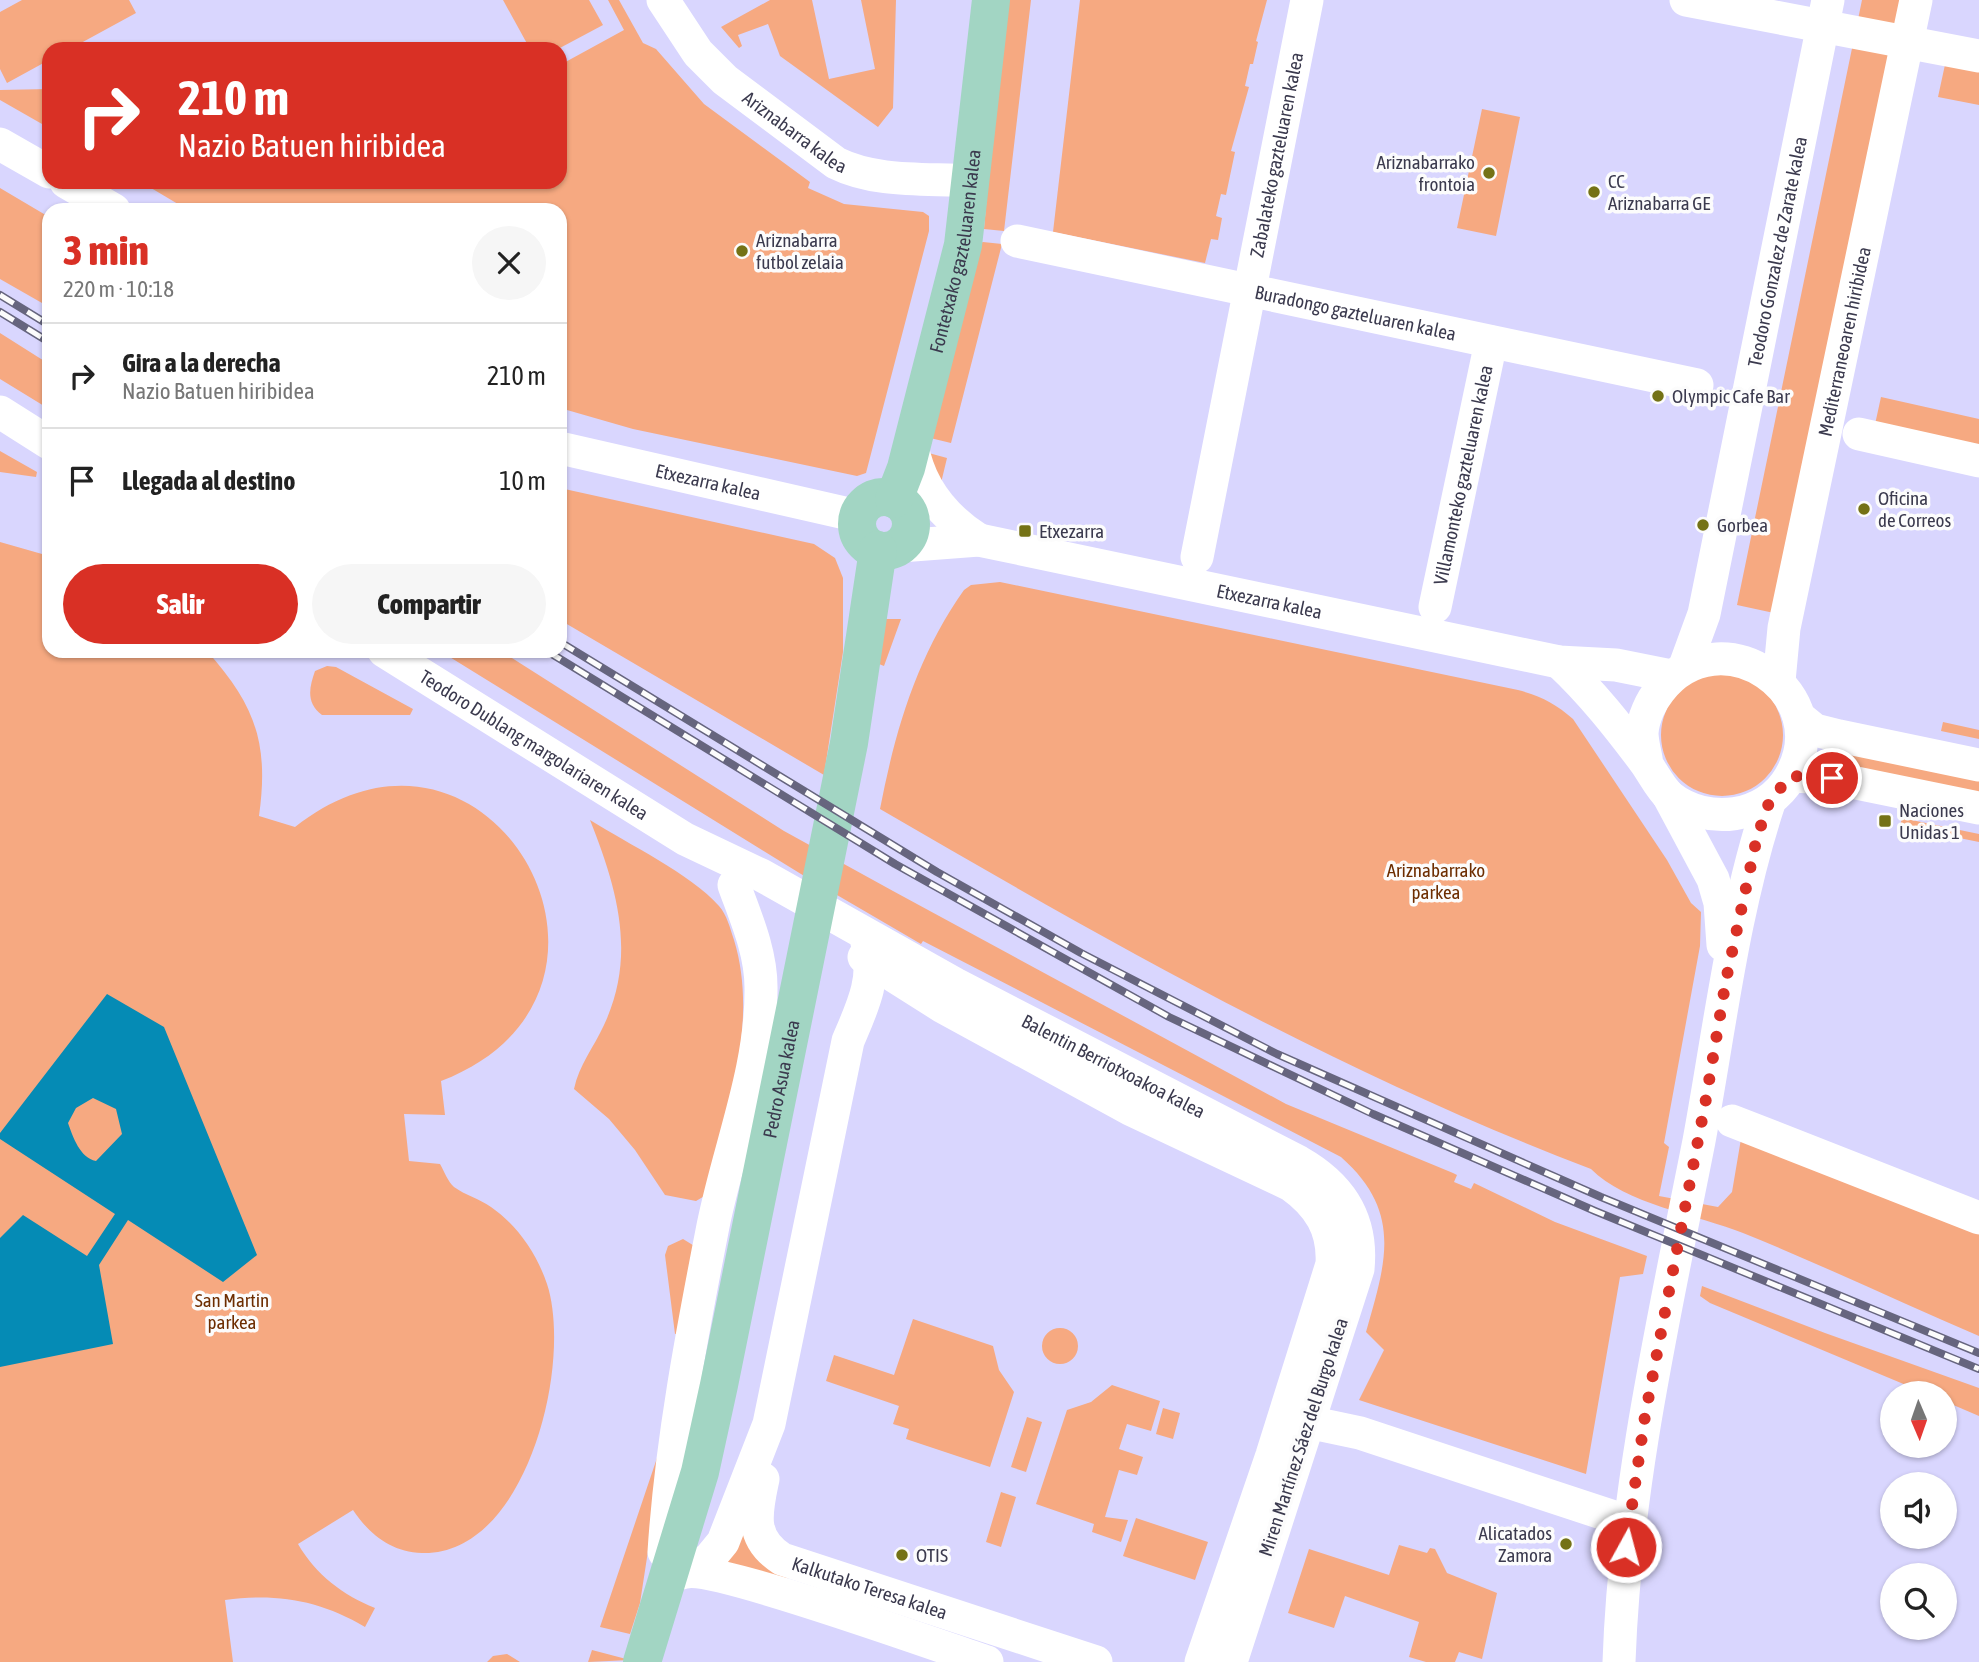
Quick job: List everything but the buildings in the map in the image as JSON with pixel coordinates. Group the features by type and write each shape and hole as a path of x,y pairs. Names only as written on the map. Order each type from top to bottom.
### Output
{"main road":[{"name":"Fontetxako gazteluaren kalea","path":"895,526 912,445 963,245 991,0"},
{"path":"858,516 859,533 863,541 895,526"},
{"name":"Pedro Asua kalea","path":"642,1662 674,1584 700,1472 841,785 861,670 895,526"}],"street":[{"name":"Ariznabarra kalea","path":"663,0 698,53 724,80 836,163 854,172 874,175 971,181"},
{"name":"Zabalateko gazteluaren kalea","path":"1197,557 1307,0"},
{"path":"1686,0 1815,16 1907,43 1979,56"},
{"name":"Mediterraneoaren hiribidea","path":"1779,681 1784,628 1916,0"},
{"name":"Teodoro Gonzalez de Zarate kalea","path":"1678,671 1704,614 1815,16"},
{"path":"0,144 42,168"},
{"path":"78,189 102,203"},
{"name":"Buradongo gazteluaren kalea","path":"1017,241 1697,385"},
{"name":"Villamonteko gazteluaren kalea","path":"1435,607 1492,342"},
{"path":"0,412 42,439"},
{"path":"1859,435 1979,461"},
{"path":"912,445 915,463 930,495 971,535"},
{"name":"Etxezarra kalea","path":"567,450 858,516"},
{"name":"Etxezarra kalea","path":"895,526 971,535 1559,662 1678,671"},
{"path":"1619,1662 1621,1596 1645,1416 1673,1280 1726,980 1757,837 1798,757 1801,737 1791,698 1779,681 1751,663 1717,657 1678,671 1651,701 1642,733 1647,765"},
{"name":"Teodoro Dublang margolariaren kalea","path":"395,658 685,839 761,875 868,948"},
{"path":"1559,662 1595,696 1647,765 1668,795 1713,879 1720,902 1726,980"},
{"path":"1798,717 1815,730 1839,737 1979,765"},
{"path":"1668,795 1692,810 1718,816 1745,812 1780,788 1832,778 1979,808"},
{"name":"Teodoro Dublang margolariaren kalea","path":"685,839 734,885 868,948"},
{"name":"Pedro Asua kalea","path":"674,1584 665,1539 681,1408 714,1223 755,1064 759,1029 761,986 758,960 734,885"},
{"path":"674,1584 709,1559 723,1542 769,1424 848,1041 866,997 868,948"},
{"name":"Balentin Berriotxoakoa kalea","path":"868,948 916,990 1130,1109 1291,1185 1338,1216"},
{"name":"Balentin Berriotxoakoa kalea","path":"868,948 968,991 1321,1174 1338,1216"},
{"path":"858,1019 894,997 916,990"},
{"path":"1732,1121 1979,1218"},
{"name":"Miren Martínez Sáez del Burgo kalea","path":"1200,1662 1358,1269 1359,1238 1338,1216"},
{"name":"Kalkutako Teresa kalea","path":"769,1424 756,1521 769,1550 782,1559 1096,1662"},
{"path":"1293,1428 1360,1433 1629,1522"},
{"name":"Miren Martínez Sáez del Burgo kalea","path":"1231,1662 1293,1428"},
{"name":"Kalkutako Teresa kalea","path":"674,1584 735,1580 987,1662"}],"green space":[{"path":"22,0 129,0 136,13 83,42 42,42 42,64 7,83 0,69 0,12"},
{"path":"503,0 589,0 603,25 567,44 567,42 526,42"},
{"name":"Ariznabarra futbol zelaia","path":"608,0 619,0 643,43 656,49 704,104 810,182 808,188 844,204 923,212 929,216 929,231 866,473 857,476 633,429 567,410 567,203 176,203 153,189 567,189 567,61 624,30"},
{"path":"770,0 812,0 829,79 875,69 861,0 896,0 893,108 878,127 780,56 768,24 738,35 742,46 739,48 721,27"},
{"path":"1004,0 1031,0 1004,231 984,229"},
{"path":"1080,0 1267,0 1253,64 1250,64 1245,86 1249,87 1231,151 1235,152 1226,195 1221,194 1216,216 1222,218 1218,240 1211,239 1205,263 1053,232"},
{"path":"1862,0 1903,0 1774,613 1737,605"},
{"path":"1946,60 1979,67 1979,105 1938,97"},
{"path":"42,89 42,124 0,100 0,90"},
{"name":"Ariznabarrako frontoia","path":"1482,109 1520,117 1496,236 1457,228"},
{"path":"0,188 42,213 42,303 0,279"},
{"path":"983,242 1002,244 951,443 926,437 974,246"},
{"path":"0,333 42,360 42,405 0,379"},
{"path":"1881,397 1979,419 1979,452 1874,429"},
{"path":"0,451 37,472 36,477 0,472"},
{"path":"925,452 947,458 941,483"},
{"path":"567,490 814,544 835,558 843,578 843,652 824,775 567,624"},
{"name":"San Martin parkea","path":"0,542 42,554 42,658 213,658 248,708 255,727 262,768 259,816 295,827 367,790 432,789 487,816 527,863 547,921 542,983 508,1039 441,1081 445,1115 404,1114 409,1161 440,1164 454,1187 487,1204 509,1222 538,1262 547,1284 553,1318 553,1360 547,1405 534,1449 515,1490 489,1523 459,1546 422,1553 400,1549 374,1534 353,1510 298,1544 313,1565 331,1583 375,1608 365,1627 331,1610 314,1605 280,1598 244,1598 225,1600 233,1662 0,1662"},
{"name":"Ariznabarrako parkea","path":"1000,582 1518,690 1548,701 1567,714 1573,719 1667,860 1691,903 1701,912 1700,946 1664,1143 1669,1147 1659,1196 1718,1207 1732,1192 1742,1133 1979,1233 1979,1336 1743,1233 1642,1200 1605,1181 1591,1169 1498,1132 1316,1049 1140,957 880,809 901,723 933,641 964,590 971,585"},
{"path":"884,619 901,619 884,666 879,664"},
{"path":"451,658 512,658 784,831 1286,1104 1453,1173 1457,1175 1454,1182 1471,1189 1474,1183 1555,1222 1647,1256 1643,1274 1620,1277 1586,1474 1359,1400 1384,1350 1366,1332 1379,1283 1384,1239 1374,1198 1361,1177 1341,1157 923,941 921,944 801,874"},
{"path":"327,666 336,667 413,709 410,715 322,715 313,705 310,689 315,671"},
{"path":"1722,674 1745,678 1765,692 1779,712 1783,735 1779,758 1765,778 1745,792 1722,796 1699,792 1679,778 1665,758 1661,735 1665,712 1679,692 1699,678"},
{"path":"1943,722 1979,730 1979,739 1941,731"},
{"path":"1851,750 1979,778 1979,796 1847,768"},
{"path":"1902,818 1979,834 1979,842 1900,826"},
{"path":"590,820 676,871 707,894 724,913 734,940 741,970 743,1000 739,1060 714,1181 708,1194 696,1201 665,1195 635,1150 609,1119 574,1089 579,1072 604,1025 620,973 620,922 615,896"},
{"path":"683,1239 696,1247 684,1334 675,1334 665,1255 668,1246"},
{"path":"1702,1286 1979,1388 1979,1416 1957,1407 1957,1381 1896,1381 1710,1303 1700,1296"},
{"path":"913,1319 993,1346 999,1370 1014,1392 990,1467 906,1439 909,1429 893,1424 899,1406 826,1381 834,1355 894,1375"},
{"path":"1060,1328 1072,1334 1078,1346 1072,1358 1060,1364 1048,1358 1042,1346 1048,1334"},
{"path":"1112,1385 1160,1401 1151,1431 1127,1424 1119,1449 1143,1457 1137,1475 1119,1470 1105,1517 1128,1520 1121,1542 1092,1532 1094,1524 1036,1504 1067,1410 1091,1402"},
{"path":"1163,1408 1180,1413 1173,1439 1156,1434"},
{"path":"1027,1417 1042,1422 1026,1472 1011,1467"},
{"path":"657,1458 662,1460 640,1603 630,1634 600,1627"},
{"path":"750,1489 792,1589 726,1563"},
{"path":"1001,1492 1016,1497 1001,1547 986,1542"},
{"path":"1136,1518 1208,1542 1195,1580 1123,1556"},
{"path":"1399,1545 1427,1553 1430,1548 1435,1549 1447,1573 1497,1593 1482,1659 1459,1652 1455,1662 1426,1662 1409,1657 1419,1622 1345,1596 1334,1628 1288,1613 1309,1549 1389,1575"},
{"path":"592,1650 630,1660 588,1662"},
{"path":"507,1654 520,1662 487,1662 493,1656"}],"water":[{"path":"107,994 164,1027 257,1255 223,1282 128,1220 99,1265 113,1344 0,1367 0,1238 23,1215 87,1256 115,1214 0,1139 0,1133","holes":["93,1098 116,1109 122,1134 96,1161 90,1159 78,1146 68,1123 76,1108"]}],"railway":[{"path":"0,295 42,321"},
{"path":"0,312 42,338"},
{"path":"567,646 937,872 1081,953 1277,1054 1601,1197 1979,1353"},
{"path":"558,658 895,864 1169,1017 1373,1114 1595,1211 1979,1369"}],"place":[{"name":"Ariznabarrako frontoia","path":"1489,173"},
{"name":"CC Ariznabarra GE","path":"1594,192"},
{"name":"Ariznabarra futbol zelaia","path":"742,251"},
{"name":"Olympic Cafe Bar","path":"1658,396"},
{"name":"Oficina de Correos","path":"1864,509"},
{"name":"Gorbea","path":"1703,525"},
{"name":"Etxezarra","path":"1025,531"},
{"name":"Naciones Unidas 1","path":"1885,821"},
{"name":"Alicatados Zamora","path":"1566,1544"},
{"name":"OTIS","path":"902,1555"}],"route":[{"path":"1626,1547 1645,1416 1673,1280 1726,980 1757,837 1770,800 1791,776 1832,778"}]}
